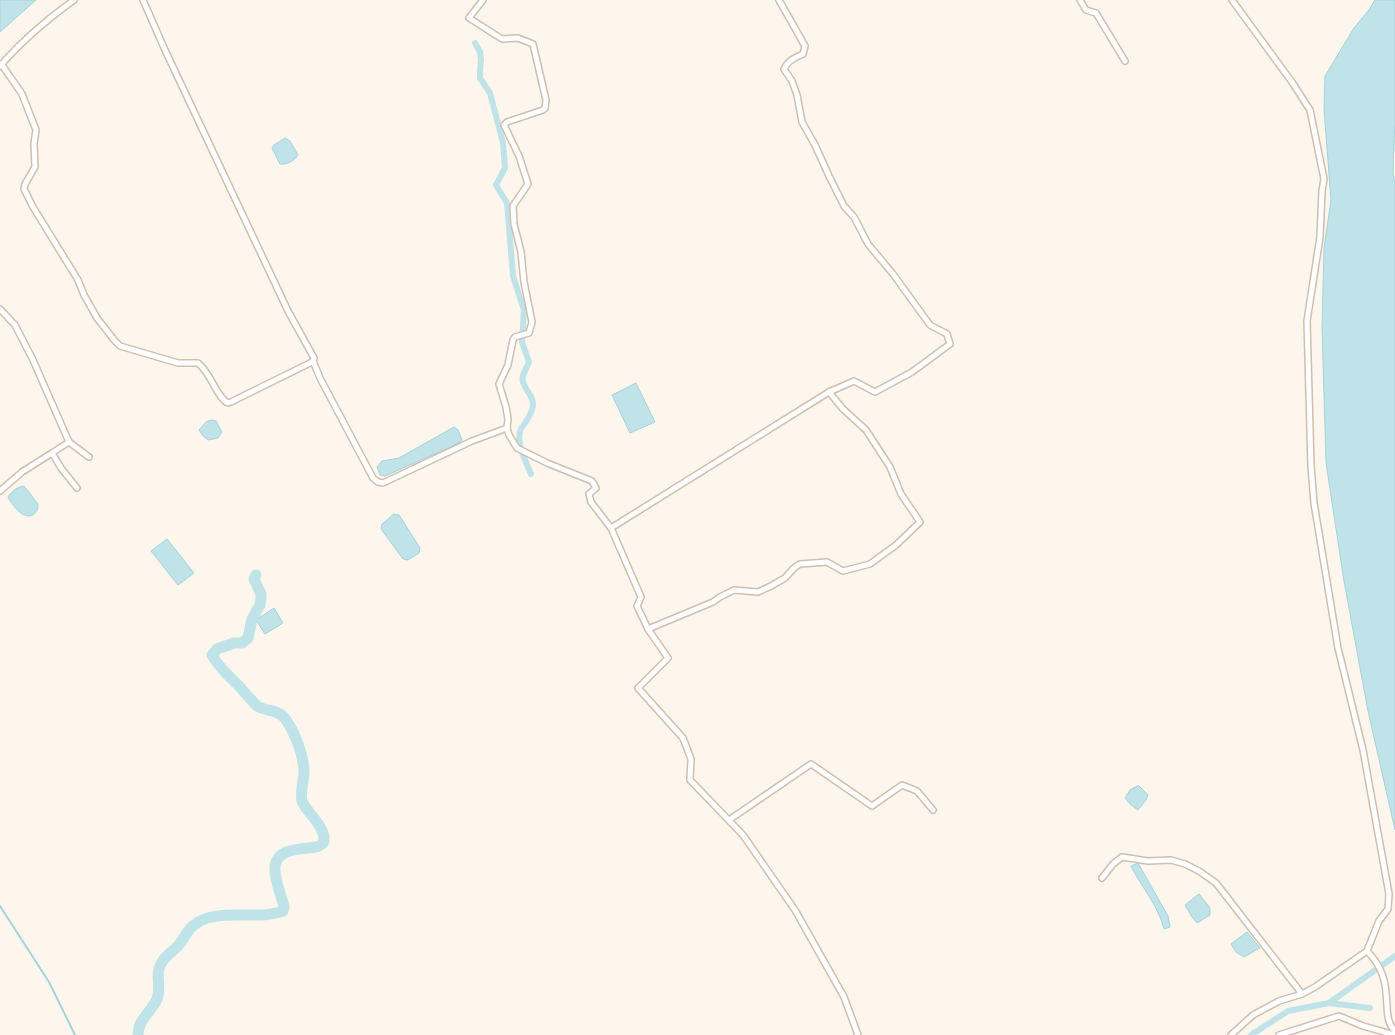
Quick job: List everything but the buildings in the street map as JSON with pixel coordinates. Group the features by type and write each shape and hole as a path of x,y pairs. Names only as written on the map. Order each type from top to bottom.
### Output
{"street":[{"path":"74,0 11,54 1,66 22,94 36,130 34,144 35,167 24,189 78,280 84,295 98,318 120,346 169,361 198,364 207,372 222,399 228,403 313,361"},
{"path":"143,0 288,311 313,356 313,361 320,378 373,478 383,483 472,441 507,428"},
{"path":"483,0 469,18 502,40 518,38 532,44 546,100 543,110 507,122 504,125 528,184 513,206 514,224 521,252 524,282 532,322 530,332 515,337 512,342 508,365 499,384 506,407 509,435 517,448 546,463 592,480 596,488 589,494 591,502 612,528 641,597 637,606 648,629 668,658 638,688 683,738 692,758 690,780 743,835 795,910 844,997 858,1035"},
{"path":"612,528 829,392 854,381 875,392 912,372 950,344 947,334 930,326 893,274 868,244 854,217 844,206 802,122 797,95 792,81 784,69 786,63 803,54 806,46 779,0"},
{"path":"1080,0 1086,10 1096,13 1125,61"},
{"path":"1231,1035 1253,1014 1278,1001 1302,994 1315,987 1367,952 1379,921 1388,909 1389,894 1363,750 1338,648 1314,503 1311,466 1307,321 1320,237 1324,179 1310,110 1292,82 1232,0"},
{"path":"0,309 15,326 69,442 89,457"},
{"path":"648,629 713,602 720,596 734,590 758,592 785,578 800,564 827,562 843,570 870,564 896,545 920,522 901,494 890,467 866,430 843,410 829,392"},
{"path":"0,491 22,472 69,442"},
{"path":"52,453 77,488"},
{"path":"729,820 811,764 872,806 902,785 917,791 933,810"},
{"path":"1102,878 1112,864 1122,857 1148,861 1171,860 1199,870 1216,883 1302,994"},
{"path":"1367,952 1382,970 1388,1016 1390,1025 1395,1031"},
{"path":"1279,1035 1339,1016 1363,1026 1395,1035"}],"water":[{"path":"0,0 36,0 0,32"},
{"path":"1375,0 1395,0 1393,173 1395,184 1395,830 1368,711 1344,581 1326,463 1322,327 1324,248 1331,200 1324,109 1325,76 1354,28"},
{"path":"285,138 290,141 298,155 290,162 280,164 272,148"},
{"path":"636,383 655,422 630,433 612,395"},
{"path":"216,421 222,432 218,438 208,440 199,430 206,422"},
{"path":"454,427 458,430 462,440 457,444 385,476 380,475 377,467 382,461 399,458"},
{"path":"24,486 38,504 35,513 29,516 18,511 8,497 14,490"},
{"path":"394,514 399,515 420,548 419,553 408,560 403,559 381,529 382,524"},
{"path":"167,539 194,573 178,585 151,551"},
{"path":"274,608 283,623 265,634 256,620"},
{"path":"1137,786 1148,795 1138,810 1125,798 1130,790"},
{"path":"1138,863 1168,916 1170,927 1164,929 1154,904 1131,866"},
{"path":"1199,894 1210,908 1210,915 1197,923 1185,905"},
{"path":"1247,932 1260,948 1244,957 1236,952 1231,944"}],"waterway":[{"path":"475,43 480,52 480,78 490,93 503,143 505,168 496,185 507,203 513,276 524,310 522,342 529,362 523,374 523,384 533,401 533,405 530,415 521,429 519,439 531,474"},
{"path":"138,1035 142,1020 157,999 159,990 158,976 163,960 178,946 187,932 203,920 213,917 225,915 262,915 283,911 284,907 275,871 278,858 292,850 316,847 322,844 324,840 319,824 302,801 303,760 292,730 283,716 257,706 221,668 212,655 217,649 234,643 242,643 248,638 252,619 260,605 261,599 261,594 254,579 256,575"},
{"path":"0,906 49,982 75,1035"},
{"path":"1329,1003 1395,956"},
{"path":"1251,1035 1288,1011 1329,1003 1370,1008"}]}
